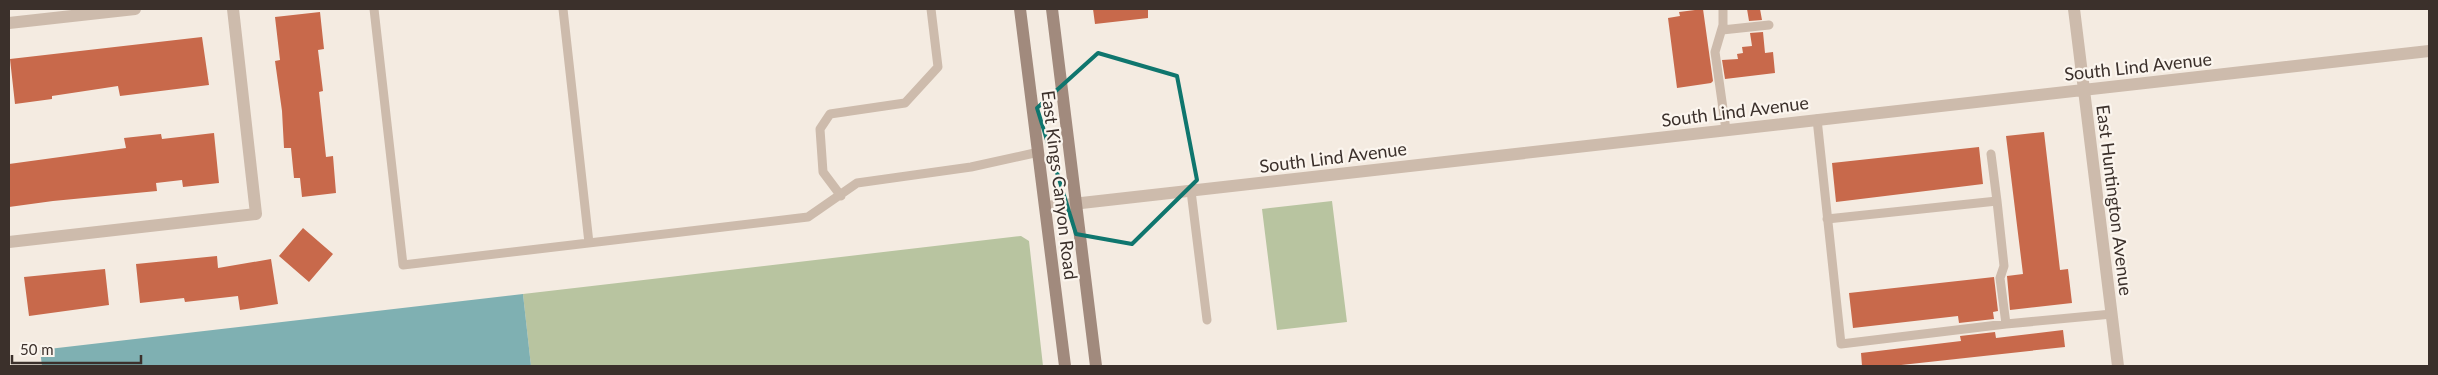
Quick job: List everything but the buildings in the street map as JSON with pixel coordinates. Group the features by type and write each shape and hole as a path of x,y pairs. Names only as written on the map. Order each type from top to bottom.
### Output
{"main road":[{"name":"East Kings Canyon Road","path":"1020,9 1065,366"},
{"name":"East Kings Canyon Road","path":"1052,9 1096,366"}],"street":[{"path":"9,23 135,9"},
{"path":"9,242 256,214 233,9"},
{"name":"East Huntington Avenue","path":"2074,9 2118,366"},
{"name":"South Lind Avenue","path":"1046,207 2429,51"}],"lane":[{"path":"374,9 403,265 808,217 841,196 857,183 971,167 1039,152"},
{"path":"563,9 589,243"},
{"path":"841,196 824,172 820,129 830,114 905,103 938,67 931,9"},
{"path":"1723,9 1722,30 1715,52 1726,130"},
{"path":"1722,30 1770,25"},
{"path":"1817,119 1841,344 2006,324 2112,314"},
{"path":"1991,154 2004,266 2000,278 2006,324"},
{"path":"1191,191 1207,320"},
{"path":"1827,220 1997,200"}],"highlighted area":[{"path":"1098,53 1177,76 1197,180 1132,244 1076,234 1037,108"}],"green space":[{"path":"1332,201 1347,322 1277,330 1262,209"},
{"path":"1021,236 1029,241 1043,366 531,366 523,294"}],"water":[{"path":"523,294 531,366 42,366 40,350"}]}
